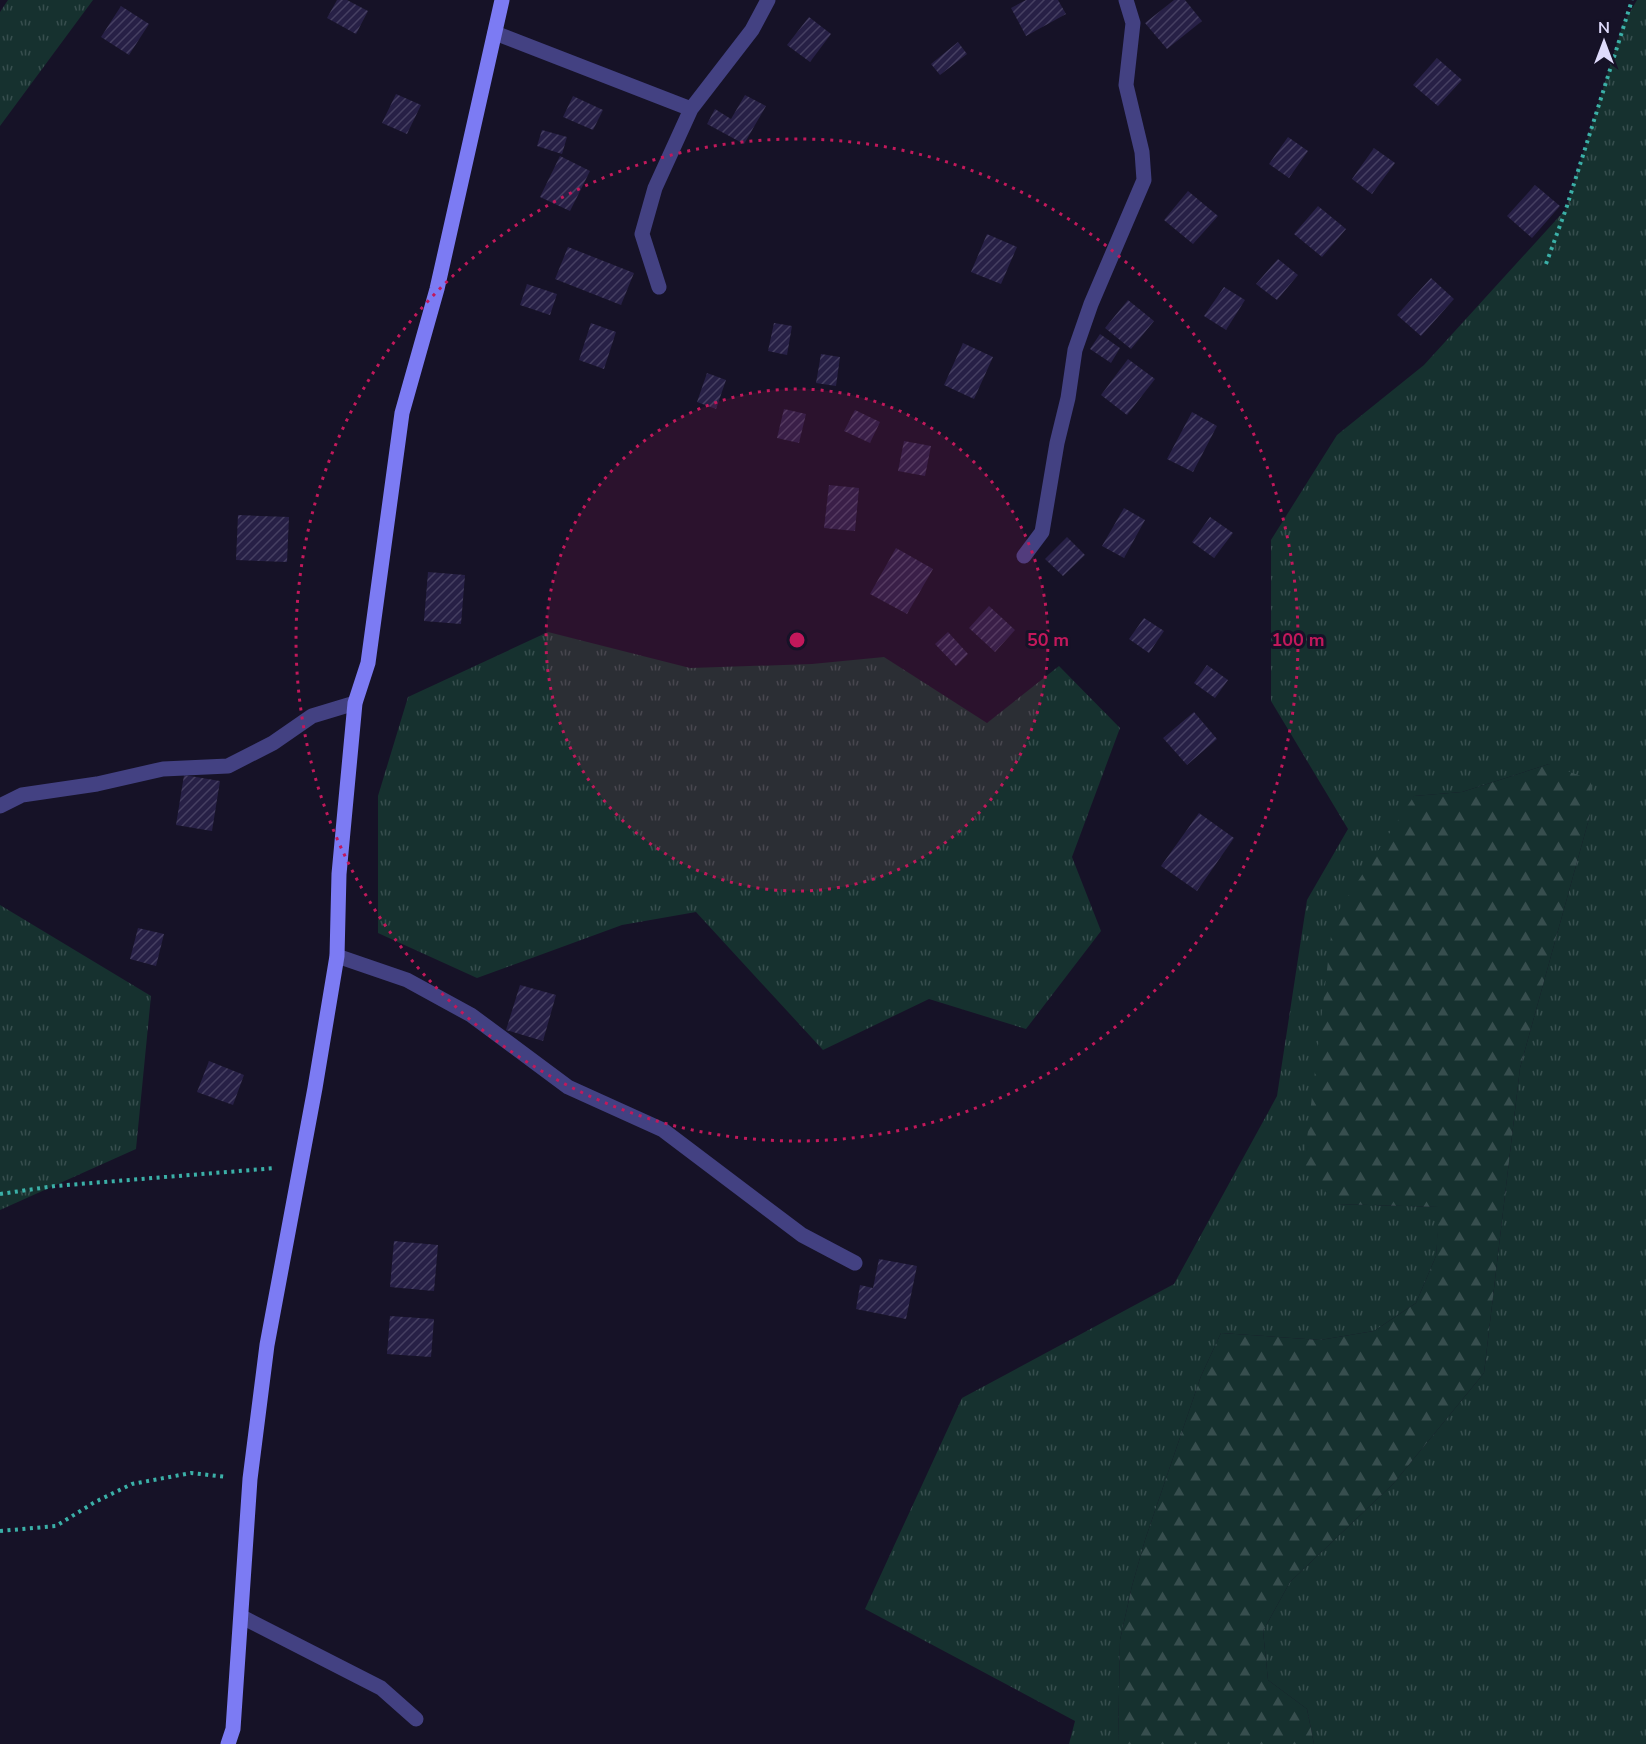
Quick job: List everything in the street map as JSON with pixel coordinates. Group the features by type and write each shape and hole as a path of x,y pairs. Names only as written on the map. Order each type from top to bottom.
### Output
{"street":[{"path":"228,1744 233,1729 250,1479 267,1345 337,956 339,874 355,703 368,663 402,413 437,289 502,0"},
{"path":"659,287 642,234 655,188 691,109 752,30 768,0"},
{"path":"1024,556 1042,532 1075,350 1091,304 1144,180 1142,152 1126,85 1133,23 1126,0"},
{"path":"495,33 691,109"},
{"path":"0,806 22,795 97,784 163,769 228,766 273,743 312,716 355,703"},
{"path":"337,956 407,980 471,1016 568,1088 663,1130 802,1235 855,1263"},
{"path":"242,1617 381,1688 416,1719"}],"path":[{"path":"1546,264 1566,209 1632,0"},
{"path":"0,1194 55,1186 301,1166"},
{"path":"0,1531 56,1527 95,1502 132,1484 191,1473 250,1479"}],"green space":[{"path":"8,0 93,0 0,126 0,12"},
{"path":"1637,0 1646,0 1646,1744 1314,1744 1307,1709 1268,1680 1263,1631 1290,1582 1393,1484 1484,1373 1520,1068 1590,815 1549,764 1462,792 1414,796 1335,1204 1440,1207 1436,1256 1416,1303 1374,1331 1320,1340 1221,1333 1201,1376 1145,1540 1132,1586 1120,1640 1118,1744 1069,1744 1075,1721 865,1609 962,1398 1174,1284 1277,1096 1307,900 1348,829 1271,701 1271,540 1337,435 1424,365 1566,209 1623,24"},
{"path":"548,632 690,668 812,664 884,657 987,723 1059,666 1120,728 1072,857 1101,931 1026,1029 929,999 823,1050 696,912 622,925 477,978 378,933 378,796 408,697"},
{"path":"1549,764 1591,780 1590,815 1520,1068 1484,1373 1393,1484 1290,1582 1263,1631 1268,1680 1307,1709 1314,1744 1118,1744 1120,1640 1132,1586 1145,1540 1201,1376 1221,1333 1320,1340 1374,1331 1416,1303 1436,1256 1439,1207 1335,1204 1304,1164 1333,919 1414,796 1462,792"},
{"path":"0,905 151,996 136,1149 0,1210"}],"building":[{"path":"337,0 347,0 368,11 356,34 327,18"},
{"path":"1026,0 1058,0 1066,14 1026,36 1011,8"},
{"path":"1174,0 1185,0 1202,21 1167,49 1145,23"},
{"path":"121,6 149,24 129,55 101,37"},
{"path":"809,17 831,34 810,62 787,45"},
{"path":"958,42 967,54 940,75 931,64"},
{"path":"1437,58 1462,80 1438,106 1413,85"},
{"path":"396,94 421,105 407,134 382,123"},
{"path":"745,95 766,106 744,144 707,124 715,109 731,119"},
{"path":"573,96 603,110 593,130 563,117"},
{"path":"542,130 567,137 562,154 537,146"},
{"path":"1288,137 1308,151 1289,178 1269,164"},
{"path":"1374,148 1395,163 1372,194 1352,179"},
{"path":"560,156 590,171 570,211 540,197"},
{"path":"1535,185 1560,206 1532,238 1507,216"},
{"path":"1188,191 1218,216 1193,244 1164,220"},
{"path":"1318,206 1346,229 1322,257 1294,234"},
{"path":"987,234 1017,247 1001,284 971,272"},
{"path":"568,247 634,273 621,305 555,279"},
{"path":"1278,259 1298,275 1277,300 1256,284"},
{"path":"1431,278 1454,299 1421,336 1397,315"},
{"path":"527,284 557,294 550,315 520,305"},
{"path":"1224,287 1245,300 1226,330 1204,316"},
{"path":"1128,300 1154,321 1131,349 1105,328"},
{"path":"591,323 616,332 604,369 579,360"},
{"path":"774,323 792,326 787,355 768,351"},
{"path":"1100,334 1120,348 1111,363 1090,349"},
{"path":"963,343 993,357 974,399 944,385"},
{"path":"821,354 840,357 836,386 816,383"},
{"path":"1128,359 1155,379 1127,415 1101,395"},
{"path":"707,373 726,380 716,409 697,402"},
{"path":"784,409 806,414 799,443 777,438"},
{"path":"855,410 880,422 870,443 844,431"},
{"path":"1192,412 1217,426 1193,472 1167,459"},
{"path":"904,441 931,446 925,476 898,471"},
{"path":"829,485 859,488 855,531 824,528"},
{"path":"1124,508 1145,520 1124,558 1102,546"},
{"path":"238,515 289,517 287,562 236,560"},
{"path":"1210,517 1233,533 1214,558 1192,542"},
{"path":"1067,537 1085,555 1063,576 1045,559"},
{"path":"896,548 933,569 907,614 870,594"},
{"path":"428,572 465,575 461,624 424,621"},
{"path":"989,606 1015,630 995,652 969,628"},
{"path":"1144,618 1164,631 1149,653 1129,639"},
{"path":"948,632 968,654 956,666 935,644"},
{"path":"1207,665 1228,680 1215,698 1194,683"},
{"path":"1194,712 1217,739 1187,765 1163,738"},
{"path":"184,775 220,781 212,831 176,825"},
{"path":"1199,813 1234,838 1197,891 1161,866"},
{"path":"138,928 164,934 156,966 130,959"},
{"path":"520,985 556,995 543,1041 506,1030"},
{"path":"209,1061 244,1075 233,1105 197,1092"},
{"path":"394,1241 438,1245 434,1291 390,1287"},
{"path":"879,1259 917,1266 906,1319 856,1309 860,1285 873,1288"},
{"path":"390,1316 434,1319 431,1357 387,1354"}]}
